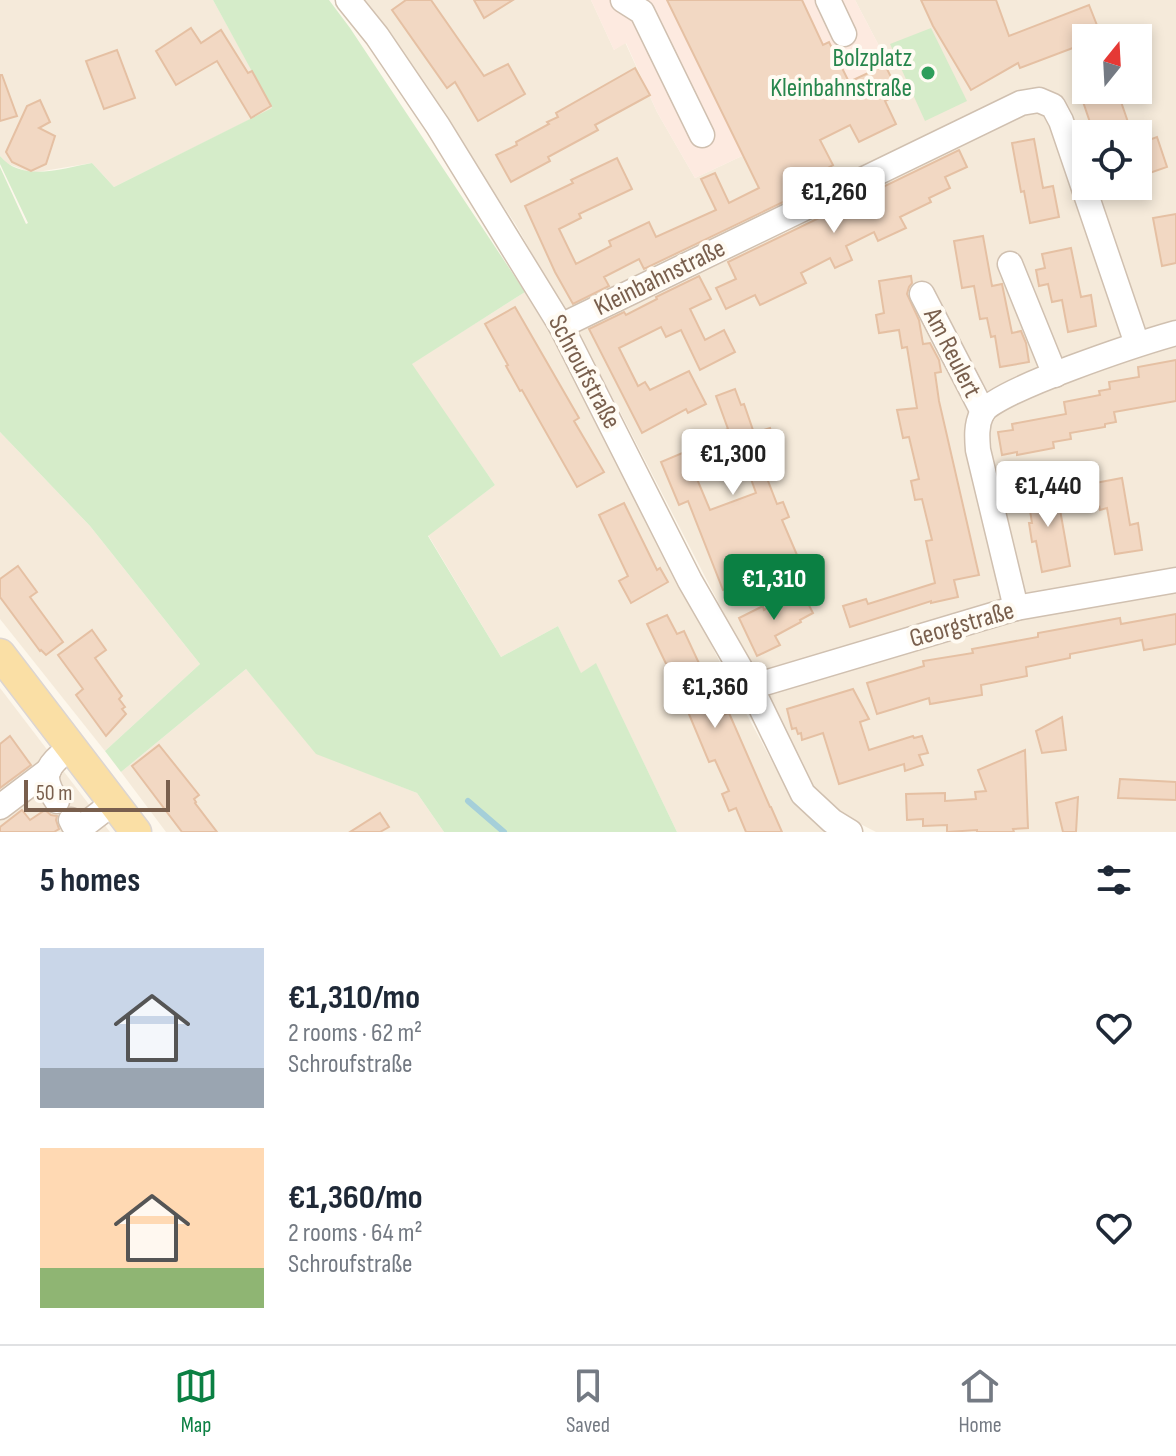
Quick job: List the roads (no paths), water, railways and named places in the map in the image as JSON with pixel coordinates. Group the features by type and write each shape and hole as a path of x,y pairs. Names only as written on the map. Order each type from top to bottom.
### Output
{"main road":[{"path":"0,654 136,832"}],"street":[{"name":"Schroufstraße","path":"348,0 377,36 438,126 561,326 690,581 751,687 803,794 832,821 850,832"},
{"path":"623,0 642,12 702,135"},
{"path":"828,0 844,34"},
{"name":"Kleinbahnstraße","path":"561,326 1021,103 1039,100 1053,106 1061,121 1137,344"},
{"path":"1010,264 1055,375"},
{"name":"Am Reulert","path":"922,294 983,412"},
{"name":"Am Reulert","path":"1016,608 978,450 977,431 983,412 998,398 1137,344 1176,333"},
{"name":"Georgstraße","path":"751,687 1016,608 1176,580"},
{"path":"70,747 51,763 47,786 73,824 79,826 87,823 113,803"},
{"path":"0,807 49,770"}],"waterway":[{"path":"468,801 504,832"}],"place":[{"name":"Bolzplatz Kleinbahnstraße","path":"928,73"}]}
